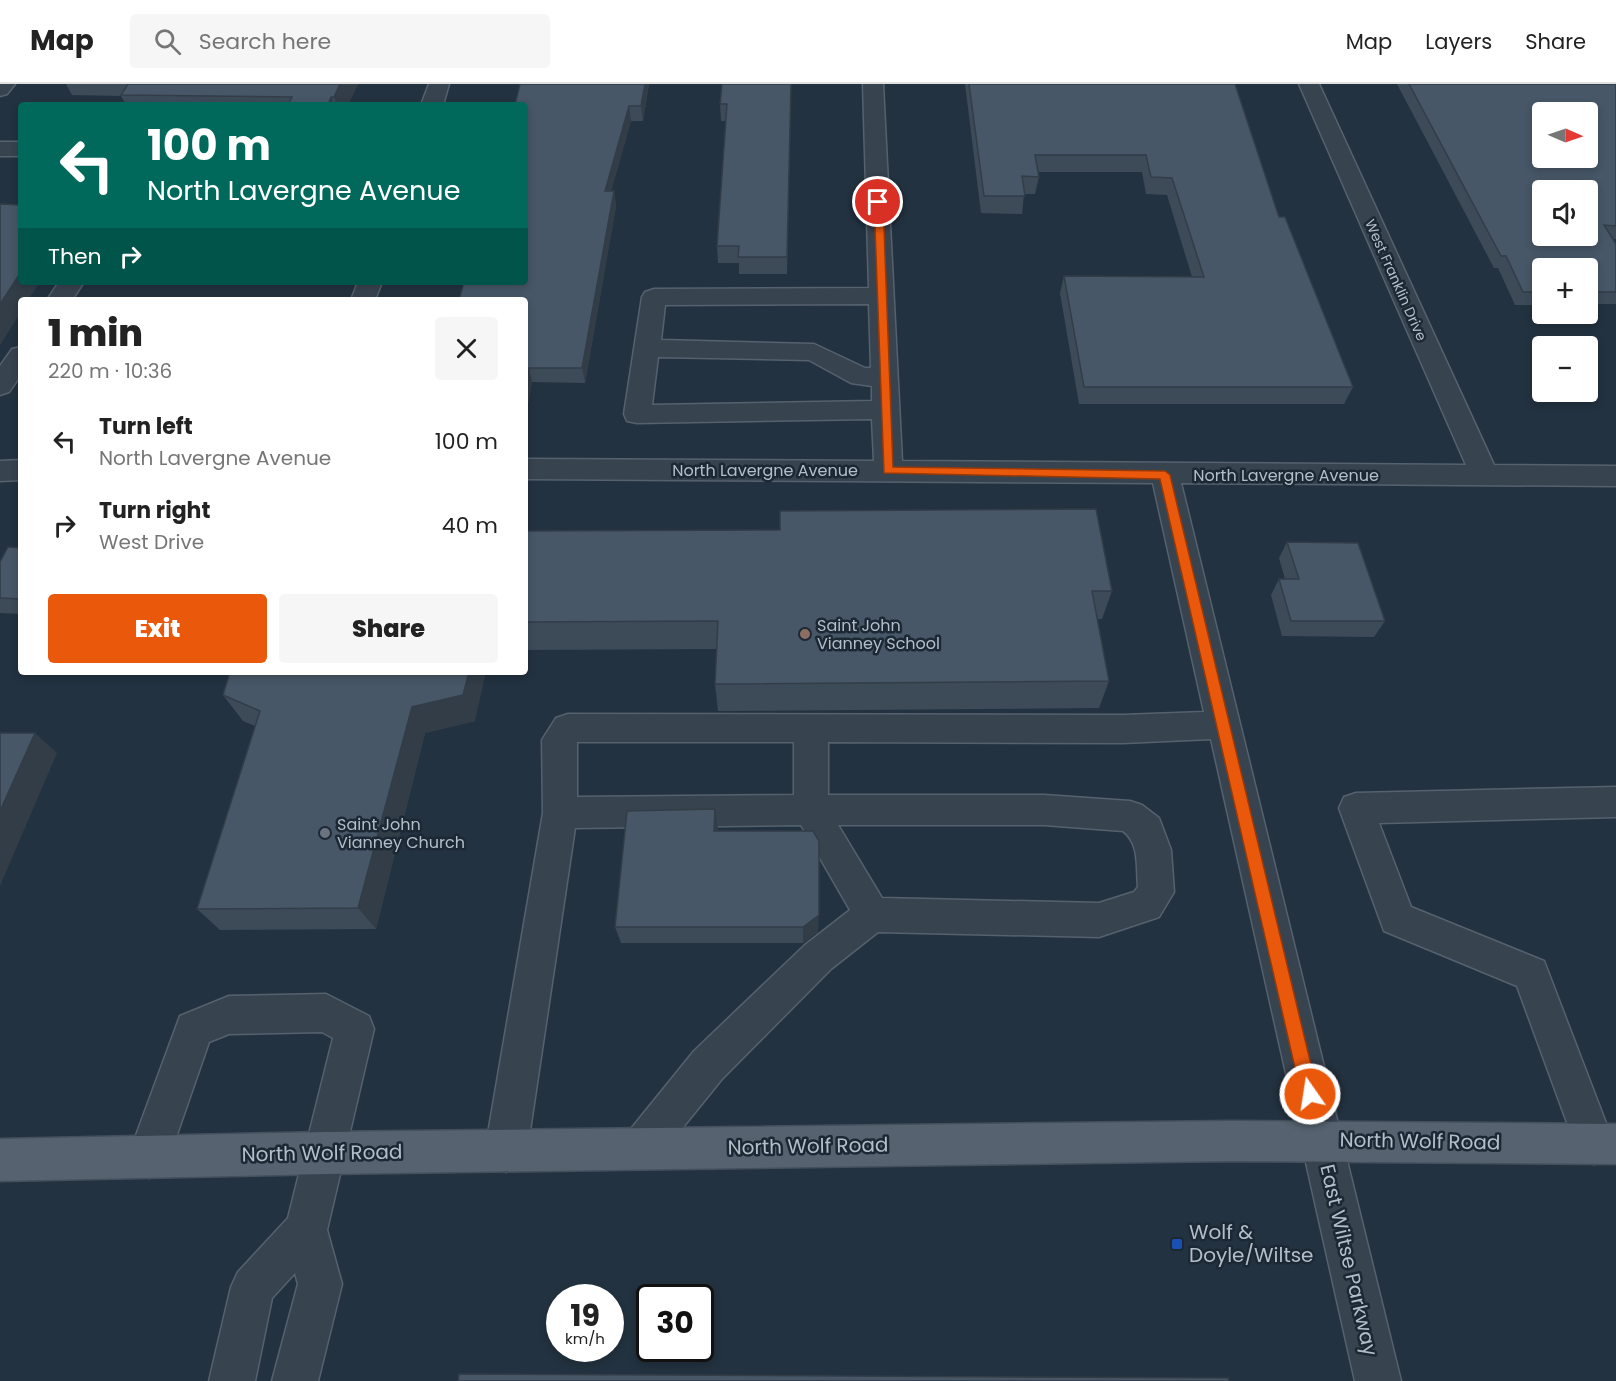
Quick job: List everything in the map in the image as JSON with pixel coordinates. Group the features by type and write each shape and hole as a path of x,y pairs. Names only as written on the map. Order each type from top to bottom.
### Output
{"main road":[{"name":"North Wolf Road","path":"0,1160 326,1153 1320,1140 1605,1144"}],"street":[{"path":"0,90 5,84"},
{"path":"433,102 439,84"},
{"path":"873,84 888,471"},
{"name":"West Franklin Drive","path":"1309,84 1484,475"},
{"path":"0,149 18,149"},
{"path":"881,296 654,297 637,414 886,410"},
{"path":"647,348 814,352 860,377 885,377"},
{"path":"0,386 18,359"},
{"name":"North Lavergne Avenue","path":"528,469 1165,475 1616,476"},
{"path":"0,471 18,470"},
{"name":"East Wiltse Parkway","path":"1165,475 1378,1381"},
{"path":"506,1151 560,813 559,740 568,728 1123,729 1223,724"},
{"path":"810,729 811,812 872,915"},
{"path":"1605,1144 1530,974 1397,919 1356,808 1616,802"},
{"path":"560,813 636,810 811,812 1044,810 1130,816 1147,829 1153,850 1156,892 1146,905 1099,920 872,915 818,957 708,1065 640,1149"},
{"path":"149,1157 194,1029 229,1015 326,1013 355,1029 306,1230 253,1287 232,1381"},
{"path":"295,1381 320,1284 306,1230"}],"building":[{"path":"128,84 340,84 329,102 290,102 292,97 121,95"},
{"path":"520,84 645,84 641,106 629,106 605,191 614,191 582,368 529,368 528,372 528,297 460,297 463,285 528,285 528,102 516,102"},
{"path":"722,84 791,84 787,257 738,257 739,246 717,246 727,104 720,104"},
{"path":"969,84 1235,84 1279,217 1285,217 1353,387 1084,387 1064,276 1204,277 1172,178 1151,177 1146,155 1035,155 1039,177 1022,176 1025,196 984,196"},
{"path":"1409,84 1616,84 1616,226 1604,225 1616,244 1616,292 1598,292 1598,258 1532,258 1532,292 1523,292 1506,256 1501,256"},
{"path":"0,204 18,205 18,277 0,304"},
{"name":"Saint John Vianney School","path":"1096,509 1112,591 1092,591 1109,681 715,684 718,621 528,622 528,531 780,530 780,511"},
{"path":"1287,542 1358,543 1385,621 1291,621 1279,579 1299,579"},
{"path":"8,547 18,548 18,599 0,598 0,562"},
{"name":"Saint John Vianney Church","path":"229,675 468,675 463,695 412,707 358,908 197,909 260,711 223,695"},
{"path":"0,733 35,733 0,811"},
{"path":"715,809 714,831 813,831 819,841 819,915 803,927 615,927 627,811"},
{"path":"459,1374 1228,1378 1229,1381 458,1381"}],"place":[{"name":"Saint John Vianney School","path":"805,634"},
{"name":"Saint John Vianney Church","path":"325,833"},
{"name":"Wolf & Doyle/Wiltse","path":"1177,1244"}],"route":[{"path":"878,202 888,471 1165,475 1310,1094"}]}
